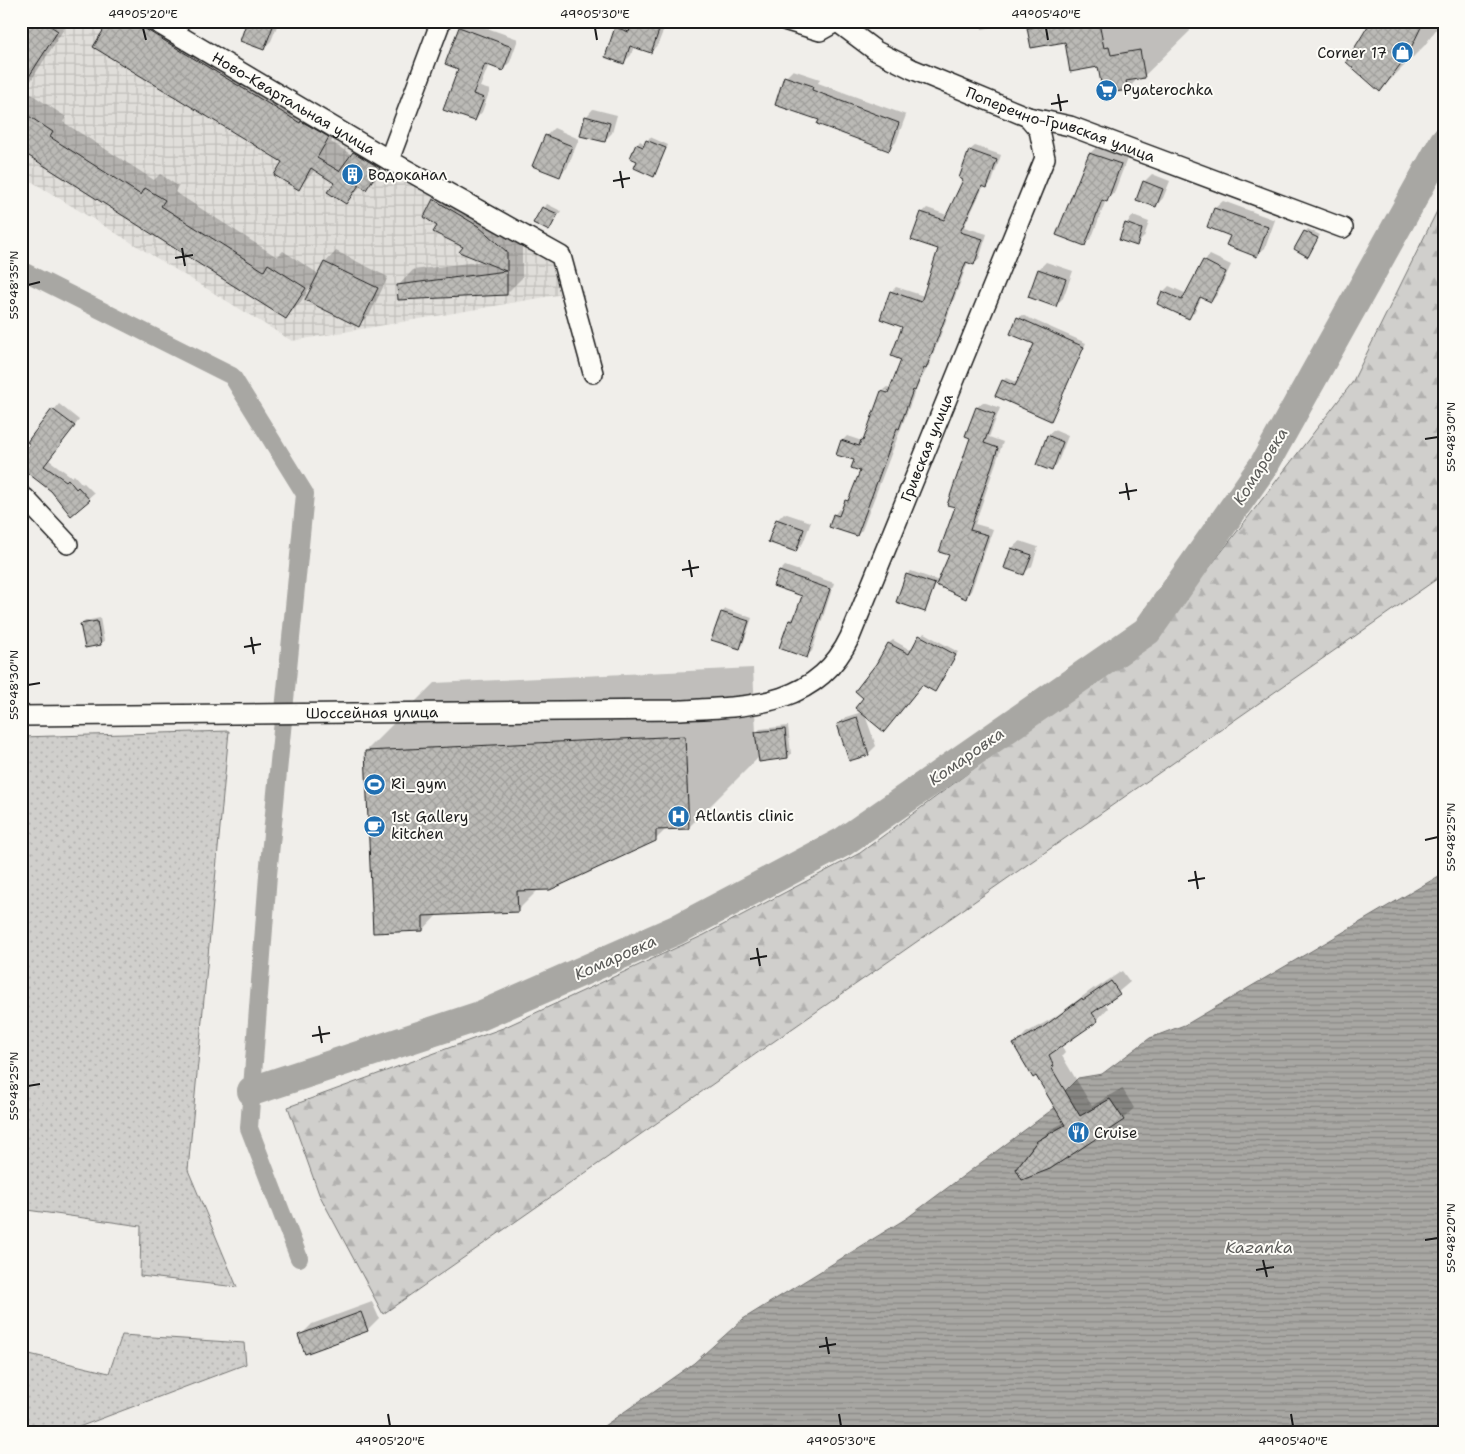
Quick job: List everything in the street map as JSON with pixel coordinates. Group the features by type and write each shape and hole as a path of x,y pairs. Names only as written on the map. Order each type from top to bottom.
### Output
{"street":[{"path":"389,160 441,21"},
{"name":"Поперечно-Гривская улица","path":"787,21 820,31 836,22 876,51 912,69 1028,117 1070,126 1343,228"},
{"name":"Ново-Квартальная улица","path":"156,22 389,160 561,256 593,373"},
{"name":"Гривская улица","path":"723,708 772,701 801,690 823,676 845,648 1045,158 1039,130 1028,117"},
{"path":"22,498 68,544"},
{"name":"Шоссейная улица","path":"21,716 680,710 723,708"}],"shaded area":[{"path":"21,21 164,21 539,232 557,258 563,294 292,341 21,175"}],"green space":[{"path":"1444,197 1444,574 383,1314 319,1194 288,1107 503,1028 704,935 860,853 1161,630 1352,383"},
{"path":"229,731 188,1170 237,1287 140,1276 141,1226 27,1210 21,1291 21,737"},
{"path":"122,1335 244,1343 246,1364 63,1433 21,1433 21,1352 109,1373"}],"water":[{"name":"Kazanka","path":"1444,873 1444,1433 594,1433 694,1363 743,1319 907,1218 1057,1106 1060,1096 1078,1078 1102,1074 1150,1038 1187,1024","holes":["1110,1099 1123,1120 1050,1169 1022,1179 1016,1168 1037,1141"]}],"building":[{"path":"21,21 43,21 58,31 21,89"},
{"path":"109,21 132,21 300,123 301,121 329,137 317,158 339,171 353,152 380,168 366,190 359,185 346,204 327,192 334,183 311,168 299,190 274,175 282,162 93,47"},
{"path":"247,21 275,21 264,50 240,41"},
{"path":"637,21 652,21 661,25 651,53 630,46 624,64 605,57 615,27 629,32 631,26 635,28"},
{"path":"1045,21 1076,21 1077,27 1099,23 1104,48 1109,47 1111,55 1140,50 1145,78 1126,81 1128,90 1103,94 1098,67 1070,72 1065,42 1031,48 1027,28 1045,25"},
{"path":"1371,21 1424,21 1408,54 1380,92 1346,62"},
{"path":"459,27 512,47 503,71 485,64 473,94 484,98 475,121 443,110 458,69 445,64"},
{"path":"784,76 813,86 812,90 899,123 889,151 817,124 819,120 775,105"},
{"path":"21,111 53,132 50,137 141,195 145,188 165,200 161,206 264,271 268,264 306,288 286,319 21,151"},
{"path":"585,116 610,123 605,142 580,136"},
{"path":"545,135 572,146 560,177 532,166"},
{"path":"646,140 666,148 654,177 634,168 637,161 630,158 636,144 643,147"},
{"path":"969,150 997,160 987,188 982,186 960,232 983,239 974,265 966,262 926,369 924,368 915,391 913,390 899,429 897,428 857,536 829,527 833,514 839,516 845,500 848,501 860,471 851,468 854,460 836,455 841,440 859,446 861,440 863,441 881,391 888,393 901,360 891,356 902,327 880,319 890,291 921,302 938,249 911,240 921,212 944,220 963,180 959,178"},
{"path":"1089,153 1121,164 1107,202 1102,200 1085,246 1056,235"},
{"path":"1143,181 1163,189 1156,207 1136,200"},
{"path":"433,199 478,226 507,252 507,295 398,300 397,285 506,271 459,252 463,247 433,232 437,226 424,217"},
{"path":"542,207 558,214 549,231 533,223"},
{"path":"1214,208 1268,227 1257,257 1226,245 1230,236 1207,227"},
{"path":"1125,223 1142,229 1137,246 1119,240"},
{"path":"1304,231 1318,238 1308,257 1294,249"},
{"path":"1203,260 1226,272 1211,302 1200,297 1189,319 1157,304 1162,291 1182,300"},
{"path":"324,262 378,288 359,327 305,300"},
{"path":"1038,269 1066,279 1056,307 1028,297"},
{"path":"1017,317 1084,347 1051,421 995,396 1002,380 1015,386 1034,344 1010,334"},
{"path":"976,407 995,414 984,443 998,448 970,530 988,535 966,599 936,585 949,555 939,552 955,507 947,505 970,438 965,436"},
{"path":"52,409 75,426 44,466 66,481 68,479 76,489 78,487 90,500 71,516 51,491 21,468 21,455 30,444 27,442"},
{"path":"1047,435 1063,442 1052,471 1036,465"},
{"path":"776,519 804,529 796,552 768,542"},
{"path":"1011,548 1032,555 1024,575 1004,568"},
{"path":"779,571 830,589 807,658 779,648 789,620 793,621 802,596 773,586"},
{"path":"906,574 935,584 925,612 896,602"},
{"path":"721,612 749,621 740,649 711,640"},
{"path":"97,621 101,645 85,648 80,624"},
{"path":"919,635 956,655 935,692 922,685 884,732 855,708 863,698 855,691 876,664 888,643 909,654"},
{"path":"857,717 869,755 849,761 837,724"},
{"path":"785,729 788,758 759,762 755,732"},
{"path":"685,736 689,829 656,830 656,841 550,890 517,891 518,912 423,916 423,931 373,933 365,751"},
{"path":"1111,981 1120,994 1092,1013 1098,1021 1049,1055 1054,1066 1051,1067 1080,1116 1110,1099 1124,1120 1050,1169 1022,1180 1016,1169 1037,1141 1065,1125 1036,1076 1033,1078 1013,1044 1042,1028 1082,998 1083,1000"},
{"path":"361,1312 368,1331 305,1354 298,1335"}],"waterway":[{"name":"Комаровка","path":"252,1091 480,1016 676,930 843,842 1147,631 1264,465 1444,142"},
{"path":"21,270 232,376 305,494 268,875 249,1128 299,1258"}],"place":[{"name":"Corner 17","path":"1403,53"},
{"name":"Pyaterochka","path":"1107,90"},
{"name":"Водоканал","path":"352,175"},
{"name":"Ri_gym","path":"375,784"},
{"name":"Atlantis clinic","path":"679,816"},
{"name":"1st Gallery kitchen","path":"375,826"},
{"name":"Cruise","path":"1078,1133"}]}
